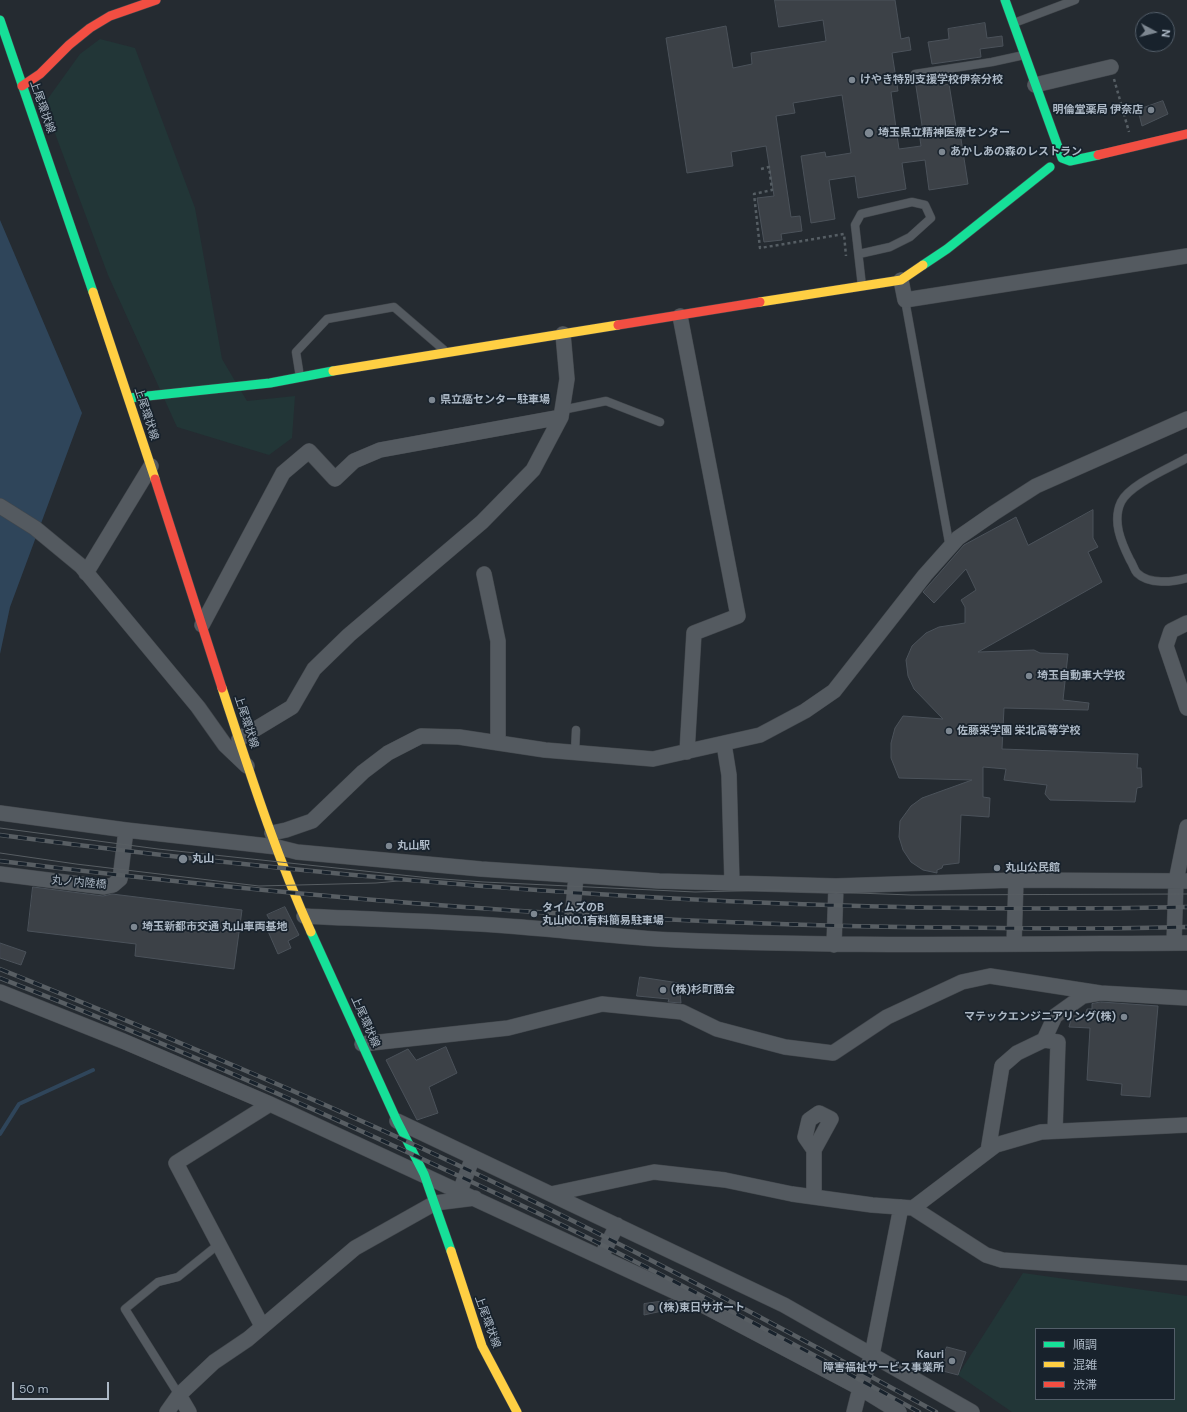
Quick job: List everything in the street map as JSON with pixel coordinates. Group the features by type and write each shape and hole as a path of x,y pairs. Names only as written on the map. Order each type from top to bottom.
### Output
{"main road":[{"path":"22,86 40,74 69,45 90,28 110,16 156,0"},
{"path":"1005,0 1062,158 1070,160 1187,134"},
{"name":"上尾環状線","path":"0,20 129,398 248,767 274,840 304,916 397,1121 424,1174 482,1346 517,1412"},
{"path":"129,398 206,391 300,378 447,352 901,280 965,235 1050,168"}],"street":[{"path":"1035,85 1111,67"},
{"path":"901,280 905,300 1187,256"},
{"path":"680,316 738,616 694,633 687,752"},
{"path":"239,739 292,707 314,669 349,635 482,522 533,470 561,414 567,379 563,334"},
{"path":"202,625 283,473 309,451 335,479 354,461 380,450 561,414"},
{"path":"274,840 286,830 312,821 363,772 388,753 421,736 459,737 498,743 653,760 760,735 805,711 834,691 925,575 958,538 1036,486 1187,419"},
{"path":"86,573 150,466"},
{"path":"0,506 35,528 86,573 198,707 225,745 248,767"},
{"path":"484,574 498,641 498,743"},
{"path":"1187,624 1171,631 1166,646 1187,708"},
{"path":"724,744 729,775 732,883"},
{"path":"0,813 125,836 274,840 297,852 576,876 836,886 1016,880 1182,881"},
{"path":"304,916 467,923 571,931 647,939 834,945 1181,943 1182,881 1187,827"},
{"name":"丸ノ内陸橋","path":"0,874 109,887 120,879 125,836"},
{"path":"571,931 576,876"},
{"path":"1014,944 1016,880"},
{"path":"834,945 836,886"},
{"path":"362,1044 508,1028 602,1004 682,1012 717,1029 785,1048 833,1053 887,1017 962,982 990,976 1100,993 1187,998"},
{"path":"0,992 123,1041 270,1104 695,1300 860,1388 899,1412"},
{"path":"1044,1040 1055,1016 1083,996 1100,993"},
{"path":"988,1150 1002,1066 1017,1053 1044,1040 1058,1042 1055,1131"},
{"path":"262,1326 176,1163 270,1104"},
{"path":"397,1121 784,1305 972,1412"},
{"path":"854,1412 860,1388 872,1355 907,1208 988,1150 1004,1143 1041,1132 1187,1126"},
{"path":"814,1150 814,1197"},
{"path":"460,1191 474,1157"},
{"path":"551,1194 654,1172 725,1180 792,1194 907,1208 986,1255 1002,1260 1187,1273"},
{"path":"167,1412 180,1395 214,1362 262,1326 355,1248 435,1203 475,1198"},
{"path":"602,1257 617,1225"},
{"path":"180,1395 189,1412"}],"lane":[{"path":"1013,23 1074,0"},
{"path":"915,74 992,62 1024,55"},
{"path":"859,254 890,247 910,237 931,218 925,205 912,202 861,214 855,225 862,287"},
{"path":"905,300 950,548"},
{"path":"300,378 296,352 327,319 394,307 447,352"},
{"path":"561,414 606,401 660,422"},
{"path":"1187,458 1133,489 1121,501 1117,521 1122,544 1138,574 1149,580 1174,582 1187,578"},
{"path":"575,752 576,730"},
{"path":"180,1395 125,1309 158,1282 178,1277 219,1244"}],"path":[{"path":"1111,67 1133,146"},
{"path":"760,169 769,167 772,190 754,194 760,248 844,234 846,256"}],"green space":[{"path":"100,39 135,48 195,208 222,359 247,401 295,396 292,438 269,455 177,427 108,275 44,104 80,54"},
{"path":"1023,1273 1187,1296 1187,1412 1012,1412 958,1375"}],"water":[{"path":"0,220 82,413 10,607 0,654"}],"building":[{"path":"775,0 895,0 901,39 909,37 911,50 892,53 898,91 891,92 899,149 921,146 919,132 923,132 915,80 939,77 940,86 949,84 956,127 959,126 968,184 929,190 925,160 902,163 906,189 858,198 855,176 829,180 835,219 811,223 801,156 825,152 826,157 851,153 842,95 793,103 795,113 776,116 791,217 800,216 802,231 781,234 782,240 764,242 757,198 774,196 766,146 731,152 733,166 687,173 666,38 726,26 733,68 752,64 751,53 826,41 823,20 779,27"},
{"path":"985,23 987,38 1002,36 1003,46 980,49 981,57 932,64 928,42 949,39 948,29"},
{"path":"1163,101 1168,114 1142,126 1138,110"},
{"path":"1093,510 1093,538 1098,547 1088,552 1102,582 978,652 1034,650 1040,653 1068,654 1063,700 1089,703 1088,710 1004,708 1002,749 1138,754 1137,768 1141,768 1142,787 1137,788 1135,802 1050,800 1045,794 1047,785 1004,780 1006,769 983,767 983,797 990,798 989,817 961,815 959,863 943,865 942,868 937,870 937,873 923,870 911,862 903,850 899,837 900,821 911,806 922,798 972,780 899,778 891,758 891,743 895,728 903,716 943,719 914,689 908,676 906,660 912,646 926,633 939,627 965,623 965,607 961,600 976,590 966,569 934,603 923,592 964,545 1016,517 1028,545"},
{"name":"埼玉新都市交通 丸山車両基地","path":"33,887 103,896 112,894 242,910 234,969 135,956 136,944 28,931"},
{"path":"285,907 299,935 288,941 291,948 278,954 267,929 273,926 267,915"},
{"path":"0,943 26,952 21,965 0,958"},
{"path":"640,977 679,983 681,1003 668,1002 669,999 637,996"},
{"path":"1101,1002 1158,1006 1150,1097 1121,1095 1122,1084 1087,1080 1090,1028 1069,1027 1072,1016 1085,1015 1087,1009 1092,1009 1092,1004"},
{"path":"446,1047 457,1073 429,1087 438,1113 417,1120 386,1060 408,1049 416,1060"},
{"path":"672,1300 679,1304 680,1307 644,1315 644,1304"},
{"path":"947,1347 966,1352 958,1375 939,1370"}],"waterway":[{"path":"0,1134 19,1104 93,1070"}],"tram line":[{"path":"0,828 158,849 430,878 484,882 695,892 775,890 911,895 1187,894"},
{"path":"0,853 76,864 259,886 376,883 410,880"}],"railway":[{"path":"0,835 295,869 444,883 592,894 741,902 889,907 1038,909 1187,907"},
{"path":"0,861 337,897 562,914 674,920 900,927 1079,929 1187,927"},
{"path":"0,969 241,1068 454,1163 663,1266 936,1412"},
{"path":"0,978 199,1059 395,1146 525,1207 723,1307 919,1412"}],"traffic: fast":[{"path":"1005,0 1062,158 1070,161 1098,155"},
{"path":"0,20 93,292"},
{"path":"923,265 947,249 1050,167"},
{"path":"129,398 270,383 333,371"},
{"path":"311,932 397,1121 424,1174 451,1251"}],"traffic: slow":[{"path":"760,302 901,280 923,265"},
{"path":"93,292 155,479"},
{"path":"333,371 618,325"},
{"path":"222,688 274,842 311,932"},
{"path":"451,1251 482,1346 517,1412"}],"traffic: jam":[{"path":"22,86 40,74 69,45 90,28 110,16 156,0"},
{"path":"1098,155 1187,134"},
{"path":"618,325 760,302"},
{"path":"155,479 222,688"}],"place":[{"name":"けやき特別支援学校伊奈分校","path":"852,80"},
{"name":"明倫堂薬局 伊奈店","path":"1151,110"},
{"name":"埼玉県立精神医療センター","path":"869,133"},
{"name":"あかしあの森のレストラン","path":"942,152"},
{"name":"県立癌センター駐車場","path":"432,400"},
{"name":"埼玉自動車大学校","path":"1029,676"},
{"name":"佐藤栄学園 栄北高等学校","path":"949,731"},
{"name":"丸山駅","path":"389,846"},
{"name":"丸山","path":"183,859"},
{"name":"丸山公民館","path":"997,868"},
{"name":"タイムズのB 丸山NO.1有料簡易駐車場","path":"534,914"},
{"name":"埼玉新都市交通 丸山車両基地","path":"134,927"},
{"name":"(株)杉町商会","path":"663,990"},
{"name":"マテックエンジニアリング(株)","path":"1124,1017"},
{"name":"(株)東日サポート","path":"651,1308"},
{"name":"Kauri 障害福祉サービス事業所","path":"952,1361"}]}
